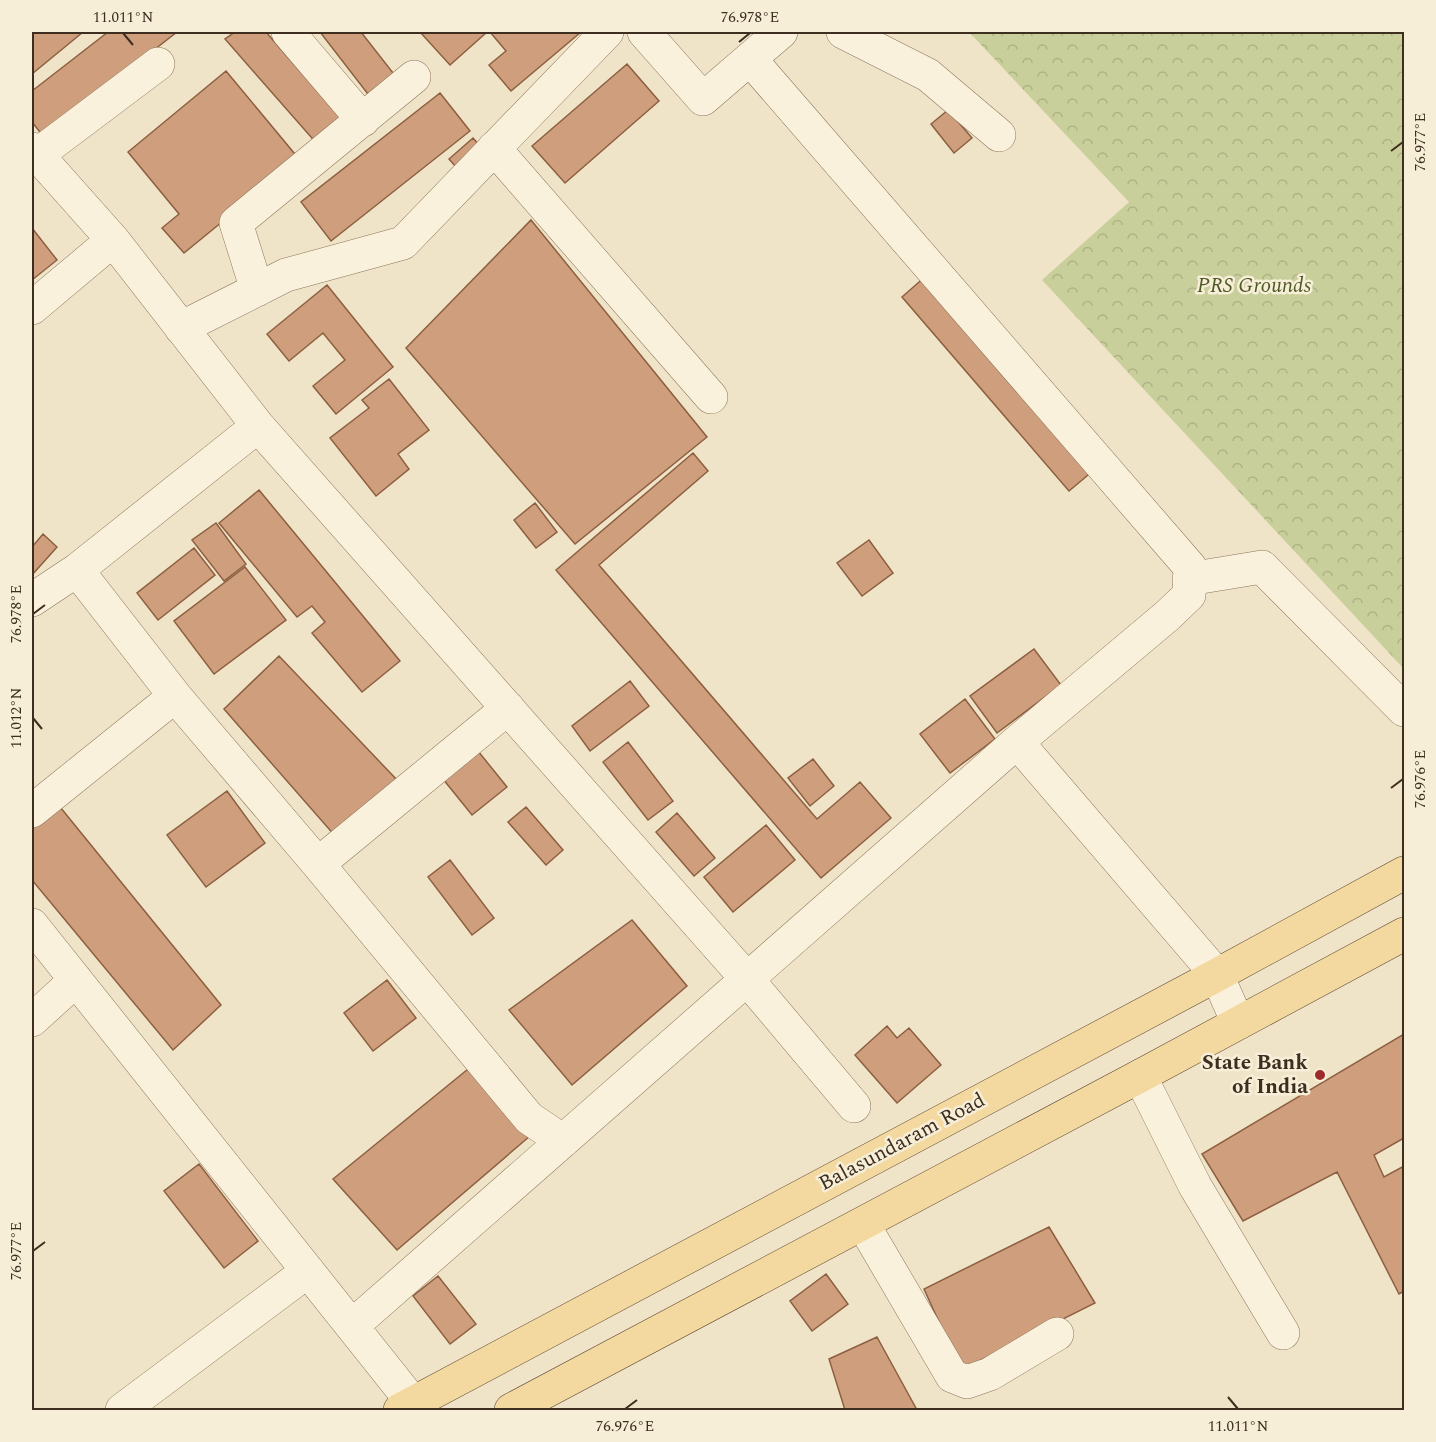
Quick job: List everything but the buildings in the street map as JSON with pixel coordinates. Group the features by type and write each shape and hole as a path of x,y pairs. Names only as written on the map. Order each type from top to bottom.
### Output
{"main road":[{"name":"Balasundaram Road","path":"407,1407 1404,873"},
{"path":"511,1410 1404,934"}],"street":[{"path":"288,32 363,120"},
{"path":"181,327 286,275 403,243 607,32"},
{"path":"644,32 703,99 781,32"},
{"path":"843,32 928,75 999,135"},
{"path":"352,1326 1017,742 1189,595 1190,567 750,59"},
{"path":"158,64 34,152 113,240 258,426 747,979 854,1106"},
{"path":"257,290 236,223 414,77"},
{"path":"494,148 711,397"},
{"path":"32,308 113,240"},
{"path":"32,600 77,570 258,426"},
{"path":"1190,579 1262,567 1404,710"},
{"path":"77,570 176,696 529,1118 563,1141"},
{"path":"32,811 176,696"},
{"path":"318,864 508,708"},
{"path":"1017,742 1217,975 1238,1023"},
{"path":"32,925 352,1326 407,1407"},
{"path":"32,1020 76,980"},
{"path":"1140,1076 1195,1186 1283,1333"},
{"path":"862,1224 952,1376 967,1382 990,1374 1057,1334"},
{"path":"122,1410 308,1271"}],"green space":[{"name":"PRS Grounds","path":"969,32 1404,32 1404,669 1042,280 1129,202"}],"place":[{"name":"State Bank of India","path":"1320,1075"}]}
